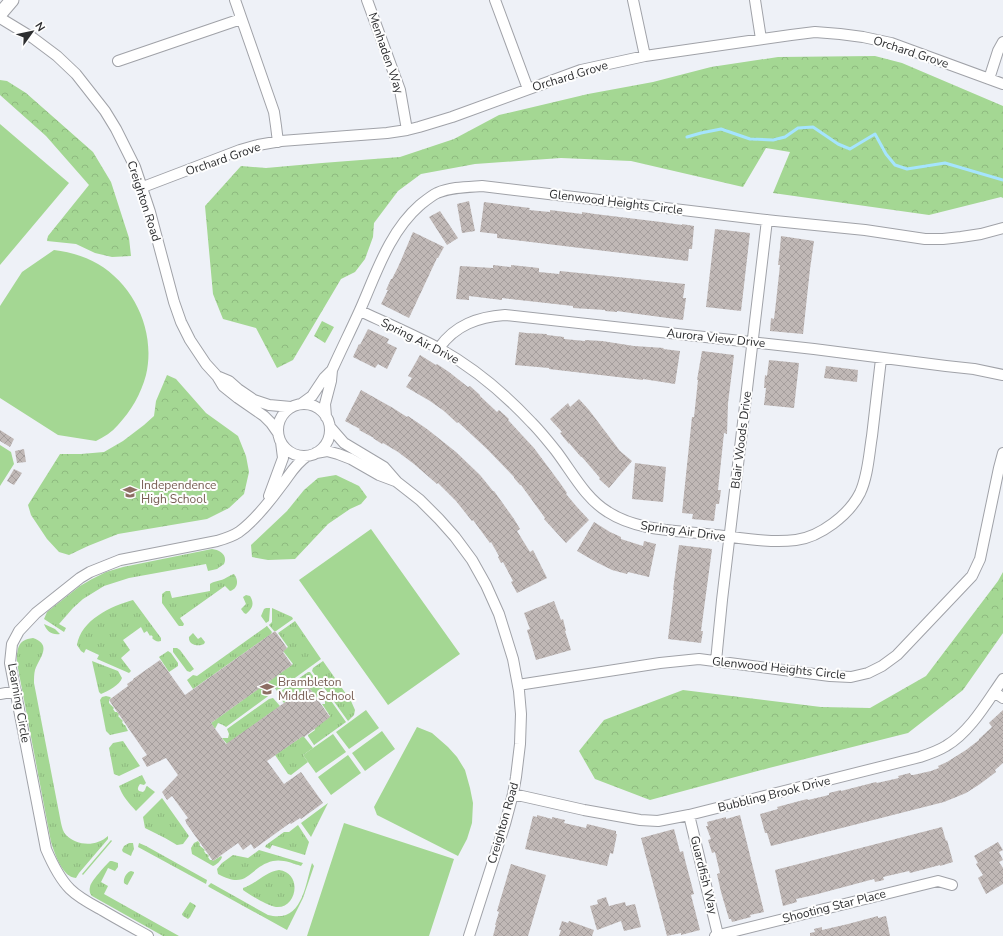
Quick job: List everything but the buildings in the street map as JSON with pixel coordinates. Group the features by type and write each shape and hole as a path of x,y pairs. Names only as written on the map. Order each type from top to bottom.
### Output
{"main road":[{"path":"0,14 12,0"}],"street":[{"path":"235,0 274,112 278,142"},
{"name":"Menhaden Way","path":"367,0 400,90 406,130"},
{"path":"495,0 528,89"},
{"path":"633,0 645,56"},
{"path":"756,0 761,40"},
{"name":"Creighton Road","path":"0,18 33,38 57,56 76,74 93,95 116,129 136,168 181,322 190,340 206,364 224,386 264,416 271,423 285,449 292,453 299,456 327,451 338,454 351,459 379,475 397,482"},
{"path":"118,61 241,19"},
{"name":"Orchard Grove","path":"142,187 240,150 258,145 387,133 419,127 452,117 581,70 645,56 815,32 863,37 891,43 1003,84"},
{"path":"989,79 998,51 1003,42"},
{"name":"Glenwood Heights Circle","path":"296,405 312,396 324,378 332,370 396,232 406,219 427,200 437,193 451,188 482,186 925,239 961,237 1003,228"},
{"name":"Blair Woods Drive","path":"716,661 729,537 767,220"},
{"name":"Spring Air Drive","path":"360,311 439,348 483,378 509,400 532,423 555,450 581,486 595,502 608,512 625,521 644,526 729,537 776,541 798,540 813,535 842,517 860,493 864,480 869,458 881,359"},
{"name":"Aurora View Drive","path":"439,348 445,339 461,327 482,318 504,315 814,349 881,359 974,369 1003,375"},
{"name":"Glenwood Heights Circle","path":"328,422 325,404 331,381 332,370"},
{"name":"Creighton Road","path":"217,376 229,381 254,400 270,405 308,404 322,411 328,422 344,443 384,466 397,482 420,500 439,519 472,560 486,585 499,614 513,659 518,685 521,714 520,744 513,794 505,824 469,936"},
{"path":"279,438 278,425 280,418 285,412 296,405"},
{"path":"311,454 322,448 327,442 329,435 328,422"},
{"name":"Learning Circle","path":"265,507 275,483 282,458 279,438"},
{"name":"Glenwood Heights Circle","path":"518,685 699,659 830,676 851,677 868,673 882,666 897,655 972,576 980,559 1003,453"},
{"name":"Learning Circle","path":"148,936 87,902 76,894 52,862 46,849 10,664 12,644 19,630 36,613 80,578 90,572 120,560 217,542 239,532 265,507 301,460 311,454"},
{"name":"Bubbling Brook Drive","path":"513,794 584,810 640,820 658,821 689,815 920,757 934,752 947,746 973,722 1003,679"},
{"path":"0,694 16,691"},
{"path":"994,692 1003,698"},
{"name":"Guardfish Way","path":"689,815 717,936"},
{"name":"Shooting Star Place","path":"717,936 938,881 952,885"}],"green space":[{"path":"875,56 902,63 1003,106 1003,198 1001,197 929,215 773,193 790,152 766,148 743,187 631,161 561,158 475,164 421,174 398,191 374,223 373,237 365,259 355,272 341,279 293,360 277,368 256,328 223,319 213,294 205,206 241,166 266,168 400,157 454,139 499,115 588,94 653,82 711,67 778,57"},
{"path":"0,80 7,81 26,93 93,152 111,182 129,238 131,256 112,257 95,253 76,244 47,241 48,236 89,185 46,136 0,95"},
{"path":"0,124 69,183 0,265"},
{"path":"54,250 71,253 88,259 111,273 132,297 140,312 145,327 148,343 148,359 146,375 141,389 135,402 123,420 111,432 96,441 58,435 0,398 0,306 22,272"},
{"path":"322,321 334,327 325,343 314,336"},
{"path":"167,375 176,379 206,413 238,436 246,456 249,472 244,494 229,508 207,519 118,534 69,555 59,552 47,539 31,515 28,505 60,454 104,452 123,441 154,416 156,401"},
{"path":"0,445 11,452 14,464 0,486"},
{"path":"336,475 359,486 367,497 361,504 350,509 328,524 295,559 268,560 252,557 251,545 287,511 304,490 318,478"},
{"path":"371,529 460,654 388,705 299,580"},
{"path":"212,549 218,550 225,558 224,564 217,569 208,571 206,564 129,578 104,586 83,599 59,624 66,628 64,632 44,619 47,612 80,586 106,572 123,567"},
{"path":"1003,572 1003,633 963,690 908,733 650,800 595,779 579,751 604,720 683,690 821,707 870,708 926,676 998,581"},
{"path":"234,574 237,581 235,588 230,591 225,586 180,618 184,624 183,626 178,625 162,603 162,594 166,591 170,591 172,598 210,591 210,584"},
{"path":"246,595 250,596 253,604 246,614 241,609 246,604 243,597"},
{"path":"133,600 161,638 161,641 154,640 147,631 144,633 141,627 123,640 130,650 121,658 131,671 129,673 97,659 99,655 86,649 84,653 77,645 84,628 98,615"},
{"path":"266,608 270,608 269,621 266,623 261,616"},
{"path":"272,608 292,617 293,619 274,631 269,625 272,622"},
{"path":"295,621 321,659 277,691 274,687 272,688 268,682 293,664 283,651 288,647 278,633"},
{"path":"44,624 55,629 60,634 50,632"},
{"path":"267,626 272,632 271,634 193,689 187,680 193,675 197,676"},
{"path":"193,633 198,639 201,637 205,642 204,644 196,645 190,642 189,637"},
{"path":"33,638 42,644 43,648 43,652 35,670 34,683 63,829 65,834 70,839 87,844 98,842 108,836 108,839 76,878 71,877 63,869 51,842 17,663 19,646 24,641"},
{"path":"173,648 180,650 194,669 190,672 187,671 173,652"},
{"path":"168,651 178,663 178,666 169,672 159,657"},
{"path":"92,661 118,671 122,678 121,681 113,688 101,694 99,692"},
{"path":"323,661 351,701 355,710 354,715 348,721 312,671 313,668"},
{"path":"310,672 325,692 325,696 323,697 318,695 317,698 308,686 284,703 278,693"},
{"path":"265,684 270,694 267,697 226,727 218,723 215,729 211,723"},
{"path":"106,696 111,698 109,703 114,708 113,709 115,712 117,712 128,731 110,735 106,731 100,700 102,697"},
{"path":"273,698 280,706 227,744 222,738 228,738 229,734 227,729 269,699"},
{"path":"329,698 346,722 314,745 308,735 315,730 314,728 330,716 322,704 325,704 324,699"},
{"path":"366,710 379,728 349,749 336,732"},
{"path":"417,727 432,733 448,747 457,757 465,770 473,803 472,823 467,839 458,856 377,815 374,807"},
{"path":"382,731 395,749 365,771 352,753"},
{"path":"333,734 346,752 316,773 303,755"},
{"path":"303,736 313,748 303,755 308,762 291,775 288,774 275,755"},
{"path":"123,741 140,766 119,776 114,774 109,748 113,743"},
{"path":"348,755 361,773 331,795 318,777"},
{"path":"142,775 146,783 144,785 140,784 138,790 143,792 147,786 155,792 136,811 128,802 119,786"},
{"path":"162,798 189,836 183,844 177,845 145,828 143,817"},
{"path":"328,803 311,837 301,823"},
{"path":"344,823 454,859 429,936 307,936"},
{"path":"298,825 309,842 305,855 272,845 270,849 265,847 284,832 289,832"},
{"path":"111,840 112,841 83,875 82,874"},
{"path":"198,841 200,844 199,845 209,856 208,857 210,860 213,861 221,856 222,857 216,865 213,866 192,854 191,848 194,843"},
{"path":"129,843 133,843 134,849 131,856 122,850 124,846"},
{"path":"139,843 207,880 206,884 138,847"},
{"path":"259,850 303,863 301,866 283,861 273,861 258,868 248,876 236,880 228,879 218,874 217,869 222,863 233,855 248,858"},
{"path":"110,861 118,863 118,867 115,871 108,868 101,882 108,886 104,894 179,936 163,936 92,896 90,893 91,884"},
{"path":"312,863 314,866 303,898 287,930 208,886 211,883 268,915 279,916 288,914 295,909 300,901"},
{"path":"279,870 292,877 294,884 293,897 283,906 276,907 268,905 243,890 243,888 274,871"},
{"path":"131,871 134,873 127,885 124,883 124,879"},
{"path":"190,902 196,906 188,919 182,914"}],"waterway":[{"path":"687,137 721,129 750,139 773,140 785,137 798,128 813,127 838,144 850,149 875,134 886,154 895,165 907,169 945,163 1003,180"}],"place":[{"name":"Independence High School","path":"130,492"},
{"name":"Brambleton Middle School","path":"267,689"}]}
